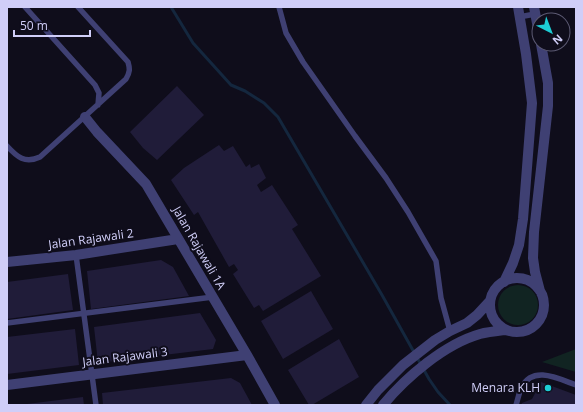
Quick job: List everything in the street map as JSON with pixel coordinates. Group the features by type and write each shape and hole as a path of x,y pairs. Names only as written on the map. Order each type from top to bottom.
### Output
{"street":[{"path":"504,282 513,263 519,245 523,219 532,103 519,12"},
{"path":"383,405 394,392 410,378 433,359 458,343 482,334 505,330 522,332 530,329 537,323 541,316 544,308 543,299 535,272 533,258 534,232 548,106 548,83 542,52"},
{"name":"Jalan Rajawali 1A","path":"84,117 146,184 275,405"},
{"name":"Jalan Rajawali 2","path":"7,262 76,255 178,239"},
{"path":"505,330 493,318 490,309 490,301 493,293 498,287 504,282 520,278 528,280 540,291"},
{"path":"366,405 378,390 402,366 435,340 467,323 490,301"},
{"name":"Jalan Rajawali 3","path":"7,385 247,355"}],"lane":[{"path":"25,7 95,85 99,93 98,105"},
{"path":"7,146 22,159 35,159 126,79 130,68 128,62 78,7"},
{"path":"279,7 286,33 303,62 401,201 436,261 441,298 450,331"},
{"path":"519,12 535,11"},
{"path":"76,255 96,405"},
{"path":"7,323 213,297"},
{"path":"516,405 522,386 531,377 538,374 576,385"}],"green space":[{"path":"518,285 526,287 532,291 536,297 538,305 536,313 532,319 526,323 518,325 510,323 504,319 500,313 498,305 500,297 504,291 510,287"},
{"path":"576,349 576,372 542,362"}],"building":[{"path":"177,86 204,115 157,160 143,148 130,132"},
{"path":"219,145 224,151 233,146 246,167 250,164 251,168 259,164 266,178 257,185 261,192 272,185 298,225 292,229 321,276 263,311 259,305 254,308 233,274 238,270 234,264 229,267 198,212 194,215 171,180 184,168"},
{"path":"161,260 173,267 189,296 91,309 87,271"},
{"path":"68,274 73,310 7,319 7,282"},
{"path":"311,291 333,329 283,359 261,321"},
{"path":"200,313 216,340 213,349 98,363 94,327"},
{"path":"75,329 79,365 7,374 7,337"},
{"path":"339,339 359,377 312,405 309,405 288,370"},
{"path":"231,378 240,383 252,405 103,405 102,393"},
{"name":"Menara KLH","path":"541,382 576,395 576,405 521,405 522,403 532,399"},
{"path":"83,397 84,405 27,405 27,404"}],"waterway":[{"path":"171,7 193,43 231,85 245,91 264,103 278,117 382,295 429,379 450,405"}],"place":[{"name":"Menara KLH","path":"548,388"}]}
